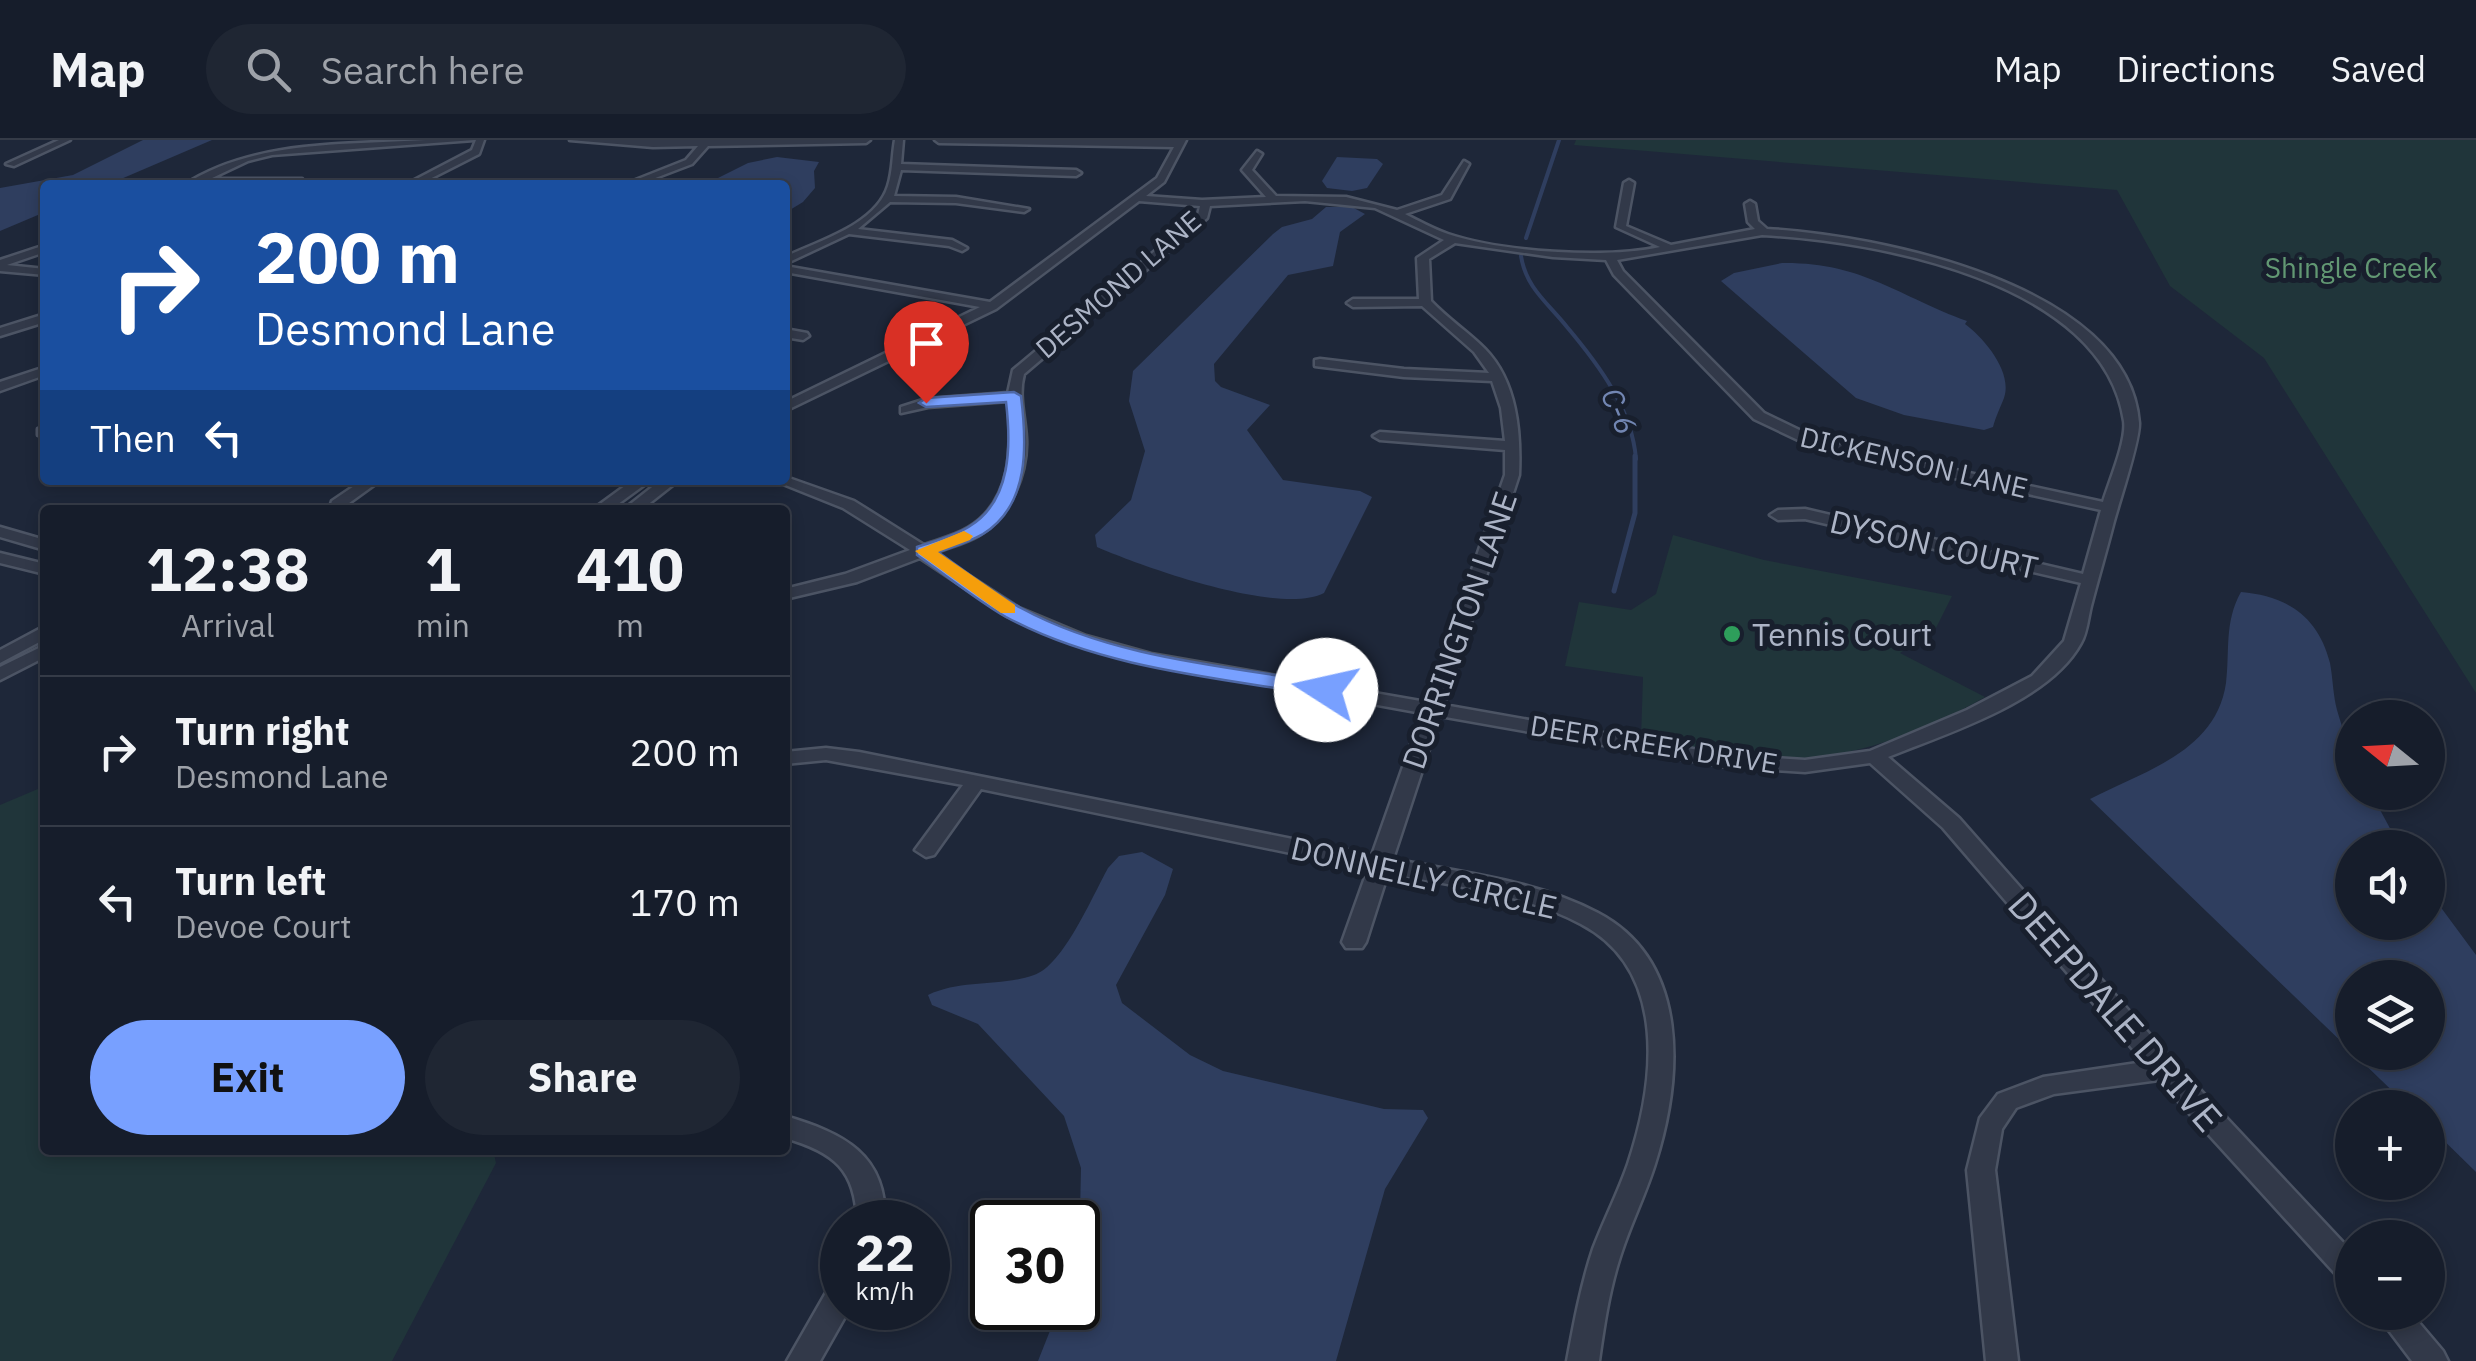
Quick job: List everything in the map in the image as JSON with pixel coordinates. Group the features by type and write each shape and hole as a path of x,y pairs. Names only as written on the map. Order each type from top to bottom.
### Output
{"street":[{"path":"11,164 66,140"},
{"path":"291,150 300,140"},
{"path":"200,180 245,159 291,150 356,150 470,140"},
{"path":"420,180 476,152 480,140"},
{"path":"574,140 705,144 866,140"},
{"path":"790,259 848,231 888,199 894,186 899,140"},
{"path":"790,404 992,306 1161,180 1182,142 938,140"},
{"path":"642,180 688,162 705,144"},
{"path":"1257,154 1247,170 1270,197"},
{"path":"1400,212 1446,198 1464,164"},
{"path":"894,167 1076,174"},
{"path":"1629,183 1622,227 1668,246"},
{"name":"DEER CREEK DRIVE","path":"790,483 832,495 871,514 1012,612 1073,640 1151,659 1727,761 1805,766 1874,756 1974,714 2039,680 2073,642 2132,424 2131,400 2099,346 2076,328 2008,289 1924,257 1856,240 1764,232 1710,236 1610,257 1453,239 1436,235 1400,212 1339,199 1270,197 1206,203 1140,198"},
{"path":"888,199 956,200 1024,208"},
{"name":"DESMOND LANE","path":"1014,396 1018,372 1203,216 1206,203"},
{"path":"1750,204 1753,222 1764,232"},
{"path":"848,231 962,248"},
{"path":"1352,303 1425,302 1423,258 1453,239"},
{"path":"0,266 40,250"},
{"name":"DICKENSON LANE","path":"1610,257 1618,273 1759,416 1785,431 1818,444 2111,508"},
{"path":"0,266 40,271"},
{"path":"790,270 992,306"},
{"name":"DORRINGTON LANE","path":"1354,942 1505,504 1514,446 1496,377 1481,352 1442,322 1425,302"},
{"path":"0,332 40,320"},
{"path":"790,334 802,336"},
{"path":"1320,362 1404,373 1496,377"},
{"path":"0,387 40,373"},
{"path":"790,594 850,578 972,533 999,509 1017,463 1014,396 926,403 906,410"},
{"path":"1380,436 1514,446"},
{"path":"337,505 363,485"},
{"path":"607,505 636,485"},
{"path":"638,505 665,485"},
{"name":"DYSON COURT","path":"1778,515 1805,514 2089,580"},
{"path":"0,532 40,543"},
{"path":"0,558 40,567"},
{"path":"6,666 40,635"},
{"path":"6,666 40,652"},
{"path":"6,666 40,669"},
{"name":"DONNELLY CIRCLE","path":"790,758 826,754 859,758 1518,892 1560,904 1599,922 1628,946 1650,981 1660,1021 1657,1101 1645,1153 1593,1295 1583,1361"},
{"name":"DEEPDALE DRIVE","path":"1874,756 1951,823 2165,1069 2335,1254"},
{"path":"926,850 976,782"},
{"path":"2002,1361 1982,1170 1989,1126 2007,1100 2052,1084 2165,1069"},
{"path":"790,1128 822,1137 854,1162 873,1200"},
{"path":"802,1361 821,1330"},
{"path":"2405,1330 2432,1361"}],"green space":[{"name":"Shingle Creek","path":"1576,140 2476,140 2476,693 2264,358 2170,286 2117,190 1574,145"},
{"path":"1673,535 1764,560 1952,596 1936,628 1900,653 1985,697 1904,736 1817,757 1742,758 1641,738 1643,677 1565,666 1579,602 1631,610 1656,594"},
{"path":"40,788 40,1155 494,1155 496,1163 392,1361 0,1361 0,805"}],"water":[{"path":"143,140 212,140 119,180 45,180 73,175"},
{"path":"777,157 819,162 814,171 815,188 790,210 790,180 714,180 748,163"},
{"path":"1337,157 1377,159 1383,164 1367,188 1327,188 1322,181"},
{"path":"40,181 40,214 0,231 0,188"},
{"path":"1326,207 1352,207 1365,214 1340,232 1333,266 1288,275 1214,364 1215,381 1221,387 1270,405 1247,430 1283,480 1360,491 1372,497 1324,593 1304,598 1245,594 1177,576 1097,547 1095,535 1131,500 1145,451 1129,401 1133,371 1273,234 1282,227 1312,219"},
{"path":"1782,263 1810,264 1857,274 1967,321 1965,324 1995,357 2004,377 2004,398 1993,427 1984,430 1904,415 1856,398 1721,281 1734,273"},
{"path":"2241,592 2286,604 2318,633 2330,663 2335,700 2335,810 2380,810 2391,830 2335,830 2335,940 2445,940 2445,913 2476,955 2476,1172 2445,1142 2445,1090 2391,1090 2371,1070 2445,1070 2445,960 2335,960 2335,1036 2090,799 2154,768 2193,743 2220,707 2226,683 2230,626"},
{"path":"1142,852 1173,869 1165,895 1116,985 1122,1003 1190,1055 1223,1071 1384,1109 1423,1110 1428,1118 1385,1189 1336,1361 1038,1361 1050,1330 1100,1330 1100,1200 1080,1200 1081,1168 1064,1116 978,1024 932,1005 928,995 954,987 1021,979 1045,969 1066,944 1108,868 1119,856"}],"waterway":[{"name":"C-6","path":"1526,238 1559,140"},
{"name":"C-6","path":"1521,256 1533,286 1612,388 1628,423 1636,459"},
{"name":"C-6","path":"1614,591 1635,513 1635,456"}],"slow traffic":[{"path":"964,536 924,551 1008,609"}],"place":[{"name":"Tennis Court","path":"1732,634"}],"route":[{"path":"926,403 1014,396 1019,442 1017,463 999,509 987,523 972,533 924,551 1012,612 1073,640 1151,659 1326,690"}]}
